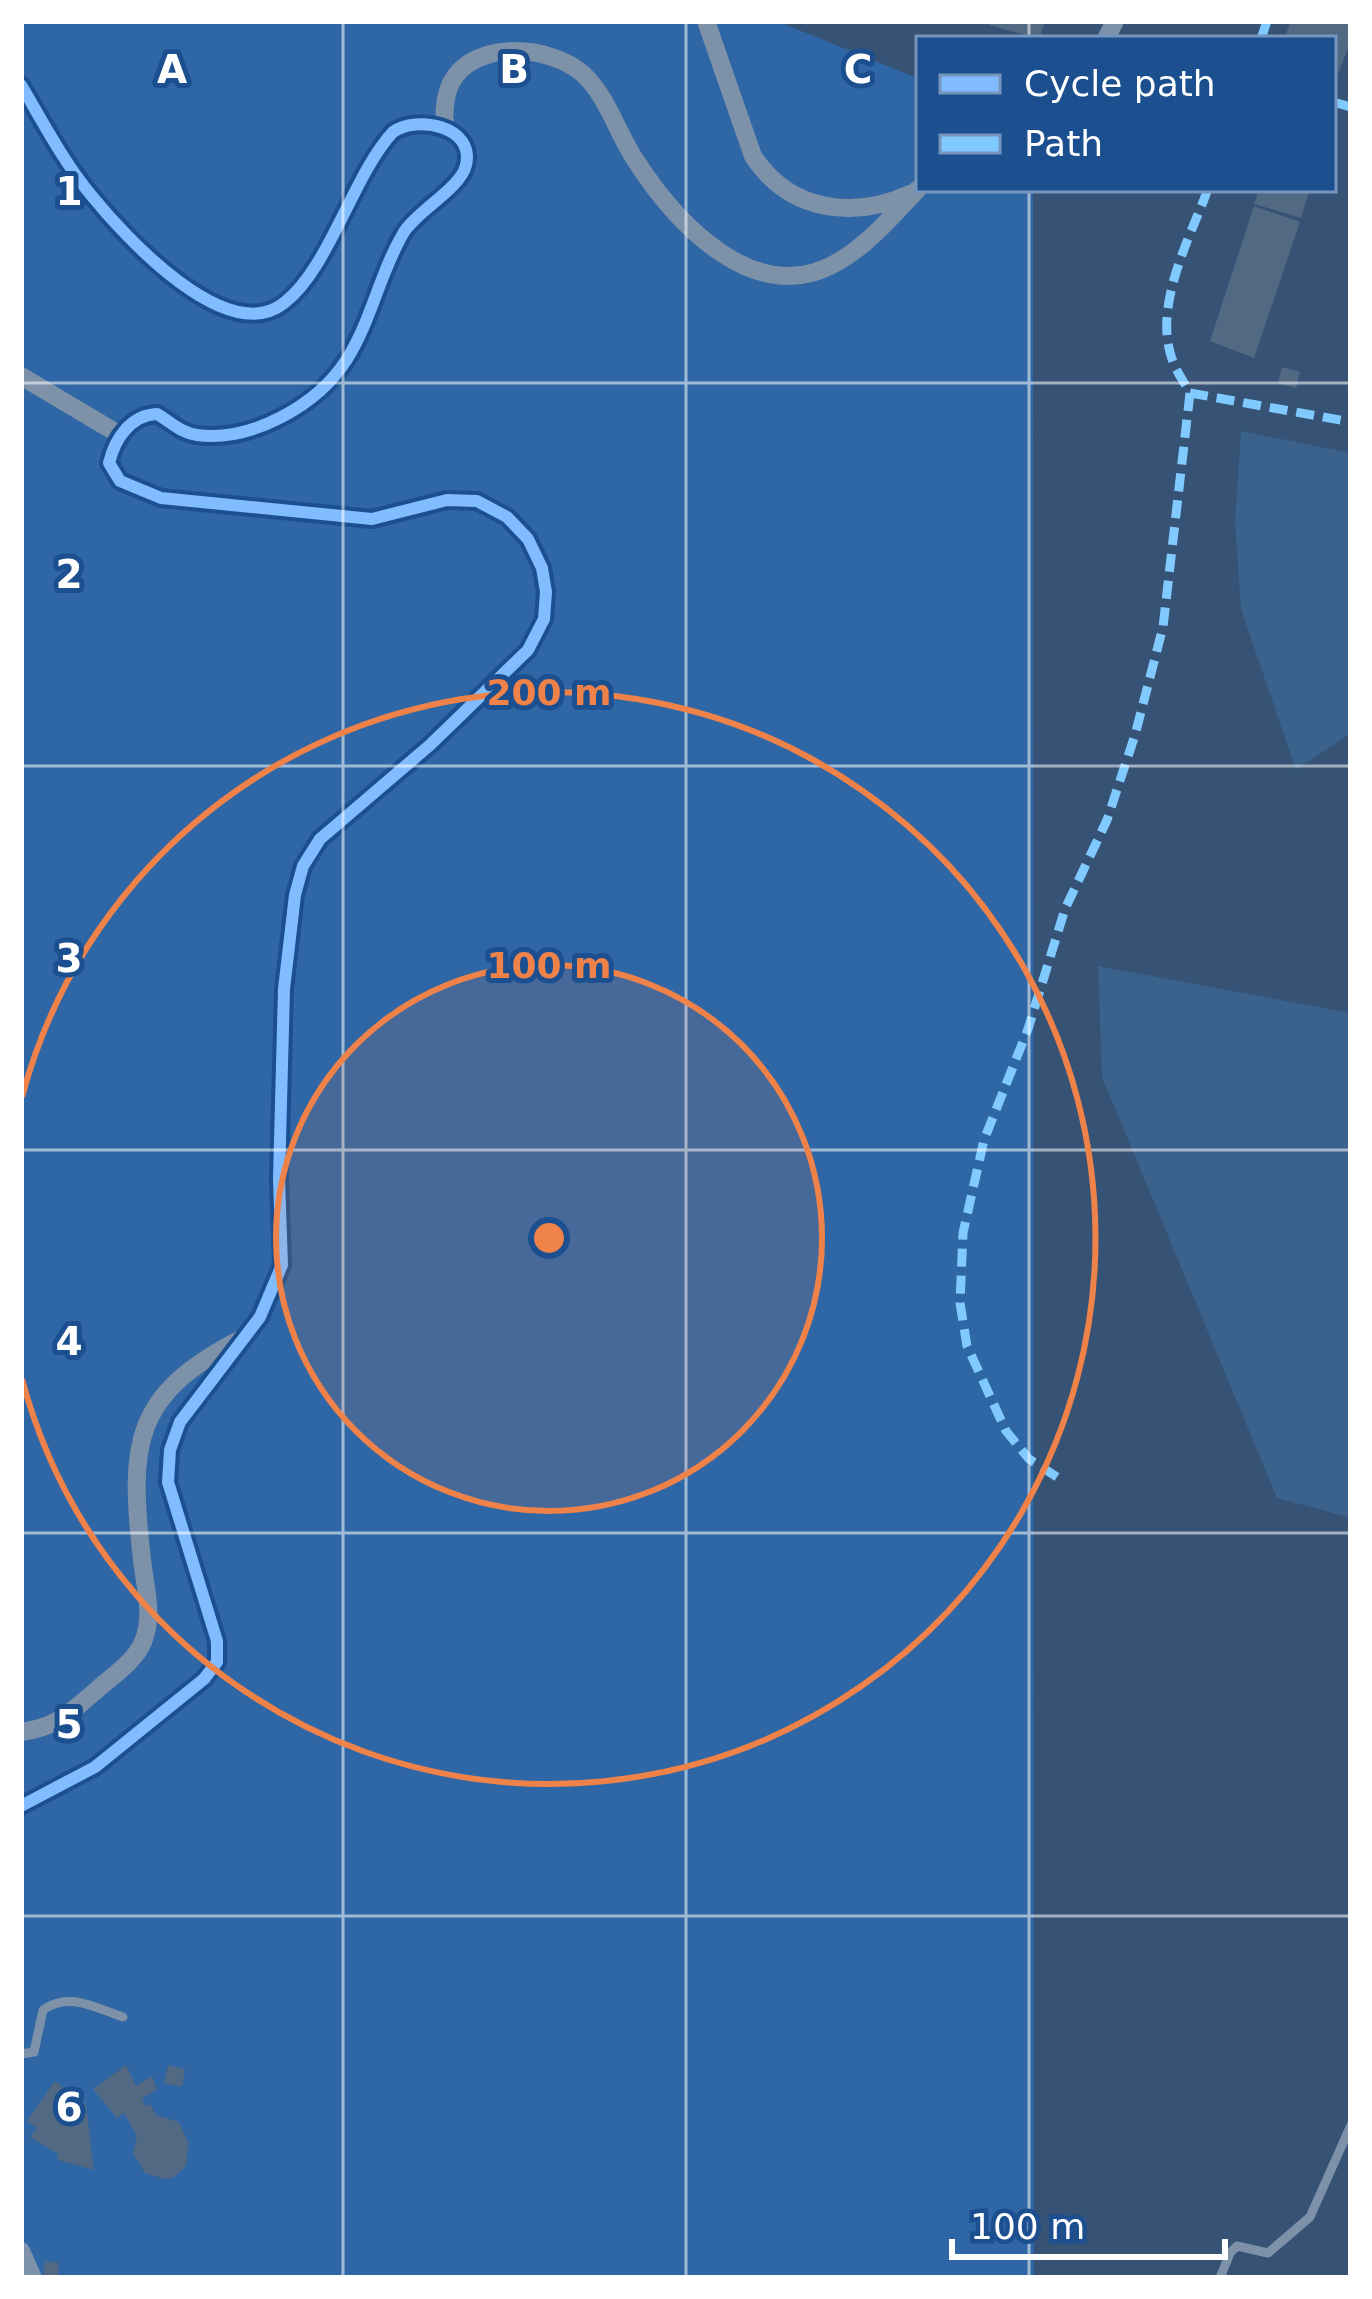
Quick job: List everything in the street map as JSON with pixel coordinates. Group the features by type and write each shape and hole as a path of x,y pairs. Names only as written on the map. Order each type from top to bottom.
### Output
{"street":[{"path":"706,21 752,156 776,184 806,203 844,209 891,201 916,190"},
{"path":"445,129 445,104 452,81 471,62 509,52 537,53 565,62 589,81 635,160 690,229 752,271 808,274 835,264 864,244 916,192"},
{"path":"21,85 66,160 120,226 204,298 246,316 275,309 304,282 388,136 403,125 418,122 445,129 465,147 463,174 406,230 373,308 337,373 290,411 254,429 197,435 151,413 120,435 109,463 112,474 131,488 161,498 372,519 447,500 477,501 522,531 545,580 544,619 528,650 430,745 320,838 303,866 284,989 281,1265 260,1317 181,1422 168,1466 180,1528 217,1642 218,1662 204,1679 95,1768 21,1806"},
{"path":"21,376 120,435"},
{"path":"21,1732 59,1722 141,1646 149,1608 137,1486 146,1424 157,1403 187,1370 242,1340"},
{"path":"21,2252 33,2278"}],"lane":[{"path":"21,2054 34,2052 43,2010 57,2001 76,2001 123,2017"},
{"path":"1220,2278 1237,2246 1268,2252 1310,2217 1351,2125"}],"shaded area":[{"path":"21,21 777,21 916,78 916,192 1033,192 1034,2278 21,2278"},
{"path":"1241,431 1351,453 1351,733 1296,770 1241,609 1235,522"},
{"path":"1098,966 1351,1013 1351,1518 1277,1498 1102,1077"}],"building":[{"path":"990,21 1045,21 1040,36 989,25"},
{"path":"1291,21 1351,21 1351,41 1336,78 1336,36 1285,36"},
{"path":"1258,192 1309,192 1301,218 1254,204"},
{"path":"1254,206 1300,222 1254,358 1210,341"},
{"path":"1282,367 1300,372 1296,388 1278,383"},
{"path":"126,2065 136,2086 152,2076 157,2089 142,2099 156,2115 179,2122 189,2144 186,2166 173,2178 145,2173 133,2153 137,2136 124,2113 117,2118 93,2089"},
{"path":"168,2065 185,2069 182,2087 164,2083"},
{"path":"55,2081 86,2105 94,2170 58,2160 58,2154 30,2137 37,2128 27,2121"},
{"path":"45,2261 59,2263 58,2278 43,2278"}],"marked path":[{"path":"1262,36 1267,21"},
{"path":"1336,103 1351,107"},
{"path":"1057,1477 1029,1459 1006,1431 967,1346 960,1303 963,1233 984,1140 1028,1029 1065,909 1107,820 1163,627 1190,393 1172,359 1167,317 1176,272 1207,192"},
{"path":"1190,393 1351,422"}],"cycle path":[{"path":"21,85 71,169 127,236 179,282 235,311 261,313 284,303 300,288 393,132 429,125 462,141 466,152 462,174 404,232 356,344 319,391 282,417 240,433 191,434 157,414 148,415 126,430 109,463 120,481 161,498 372,519 447,500 477,501 507,517 528,539 542,568 546,592 544,619 528,650 430,745 320,839 303,866 284,989 279,1179 282,1265 260,1317 180,1422 170,1450 168,1482 217,1641 217,1662 204,1679 95,1767 21,1806"}]}
